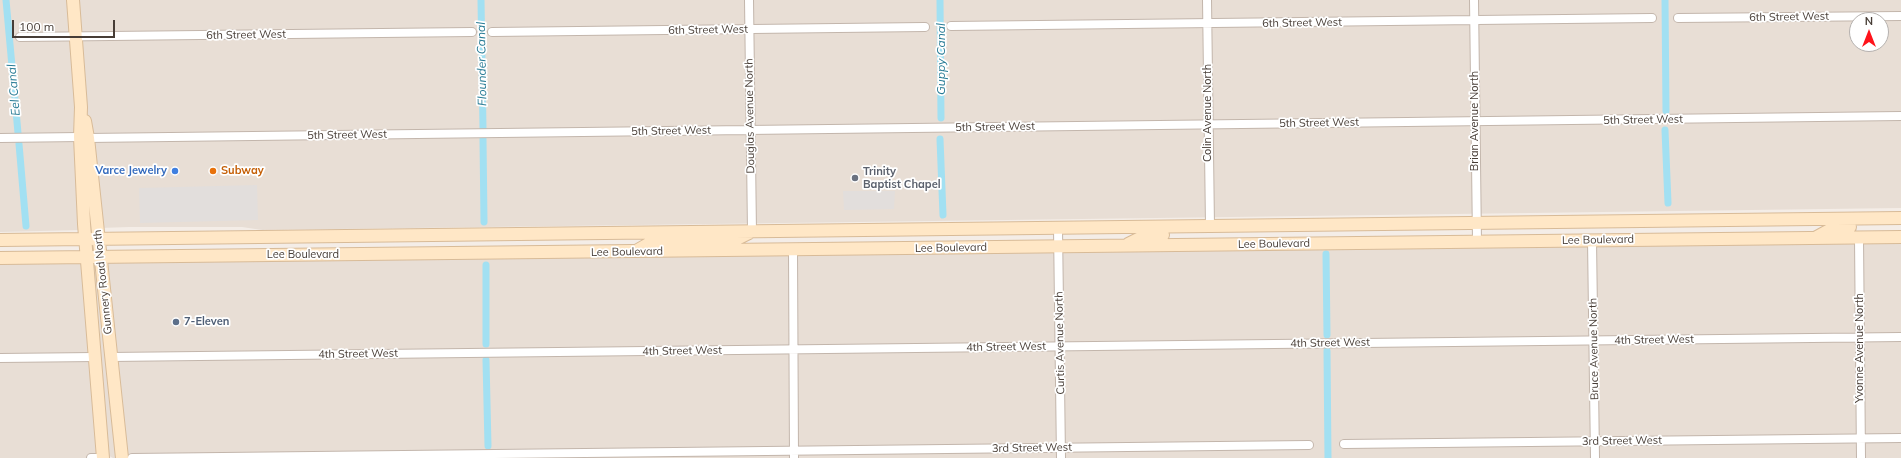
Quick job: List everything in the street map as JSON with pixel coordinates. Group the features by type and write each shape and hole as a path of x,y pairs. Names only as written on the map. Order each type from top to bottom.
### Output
{"main road":[{"name":"Gunnery Road North","path":"73,0 84,138 87,257 103,458"},
{"name":"Gunnery Road North","path":"84,138 98,238 122,458"},
{"name":"Lee Boulevard","path":"0,240 1901,218"},
{"path":"1592,240 1604,230 1699,228 1706,221"},
{"path":"1125,246 1144,236 1196,234 1204,232 1210,226"},
{"path":"1814,238 1834,227 1901,226"},
{"path":"792,250 795,243 802,239 894,237 906,230"},
{"path":"635,252 650,243 735,240 752,232"},
{"name":"Lee Boulevard","path":"0,258 1901,237"}],"street":[{"name":"Douglas Avenue North","path":"749,0 752,232"},
{"name":"Colin Avenue North","path":"1207,0 1210,226"},
{"name":"Brian Avenue North","path":"1474,0 1477,242"},
{"name":"6th Street West","path":"1678,18 1901,16"},
{"name":"6th Street West","path":"951,26 1652,18"},
{"name":"6th Street West","path":"492,32 925,27"},
{"name":"6th Street West","path":"20,37 472,32"},
{"name":"5th Street West","path":"0,138 1901,116"},
{"name":"Curtis Avenue North","path":"1058,228 1061,458"},
{"name":"Yvonne Avenue North","path":"1859,238 1861,458"},
{"name":"Bruce Avenue North","path":"1592,240 1595,458"},
{"path":"792,250 794,454"},
{"name":"4th Street West","path":"110,357 1901,337"},
{"path":"0,358 95,357"},
{"name":"3rd Street West","path":"1344,444 1901,438"},
{"name":"3rd Street West","path":"132,458 794,454 1061,447 1309,445"},
{"path":"91,458 103,458"}],"shaded area":[{"path":"0,0 69,0 78,103 81,230 0,232"},
{"path":"77,0 1901,0 1901,208 262,230 242,227 100,228 92,137 85,106"},
{"path":"257,185 258,220 140,223 139,188"},
{"path":"843,191 895,191 894,209 844,210"},
{"path":"1901,241 1901,458 126,458 104,262"},
{"path":"84,262 99,458 0,458 0,263"},
{"path":"91,262 97,262 119,458 113,458 106,454"}],"waterway":[{"name":"Eel Canal","path":"6,0 18,133"},
{"name":"Flounder Canal","path":"481,0 483,128"},
{"name":"Guppy Canal","path":"940,0 941,118"},
{"path":"1665,0 1666,111"},
{"path":"1665,130 1668,203"},
{"name":"Flounder Canal","path":"483,139 484,222"},
{"name":"Guppy Canal","path":"940,139 943,215"},
{"name":"Eel Canal","path":"19,144 26,226"},
{"path":"1326,254 1327,335"},
{"name":"Flounder Canal","path":"486,265 486,344"},
{"path":"1327,351 1328,458"},
{"name":"Flounder Canal","path":"486,360 488,446"}],"place":[{"name":"Varce Jewelry","path":"175,171"},
{"name":"Subway","path":"213,171"},
{"name":"Trinity Baptist Chapel","path":"855,178"},
{"name":"7-Eleven","path":"176,322"}]}
